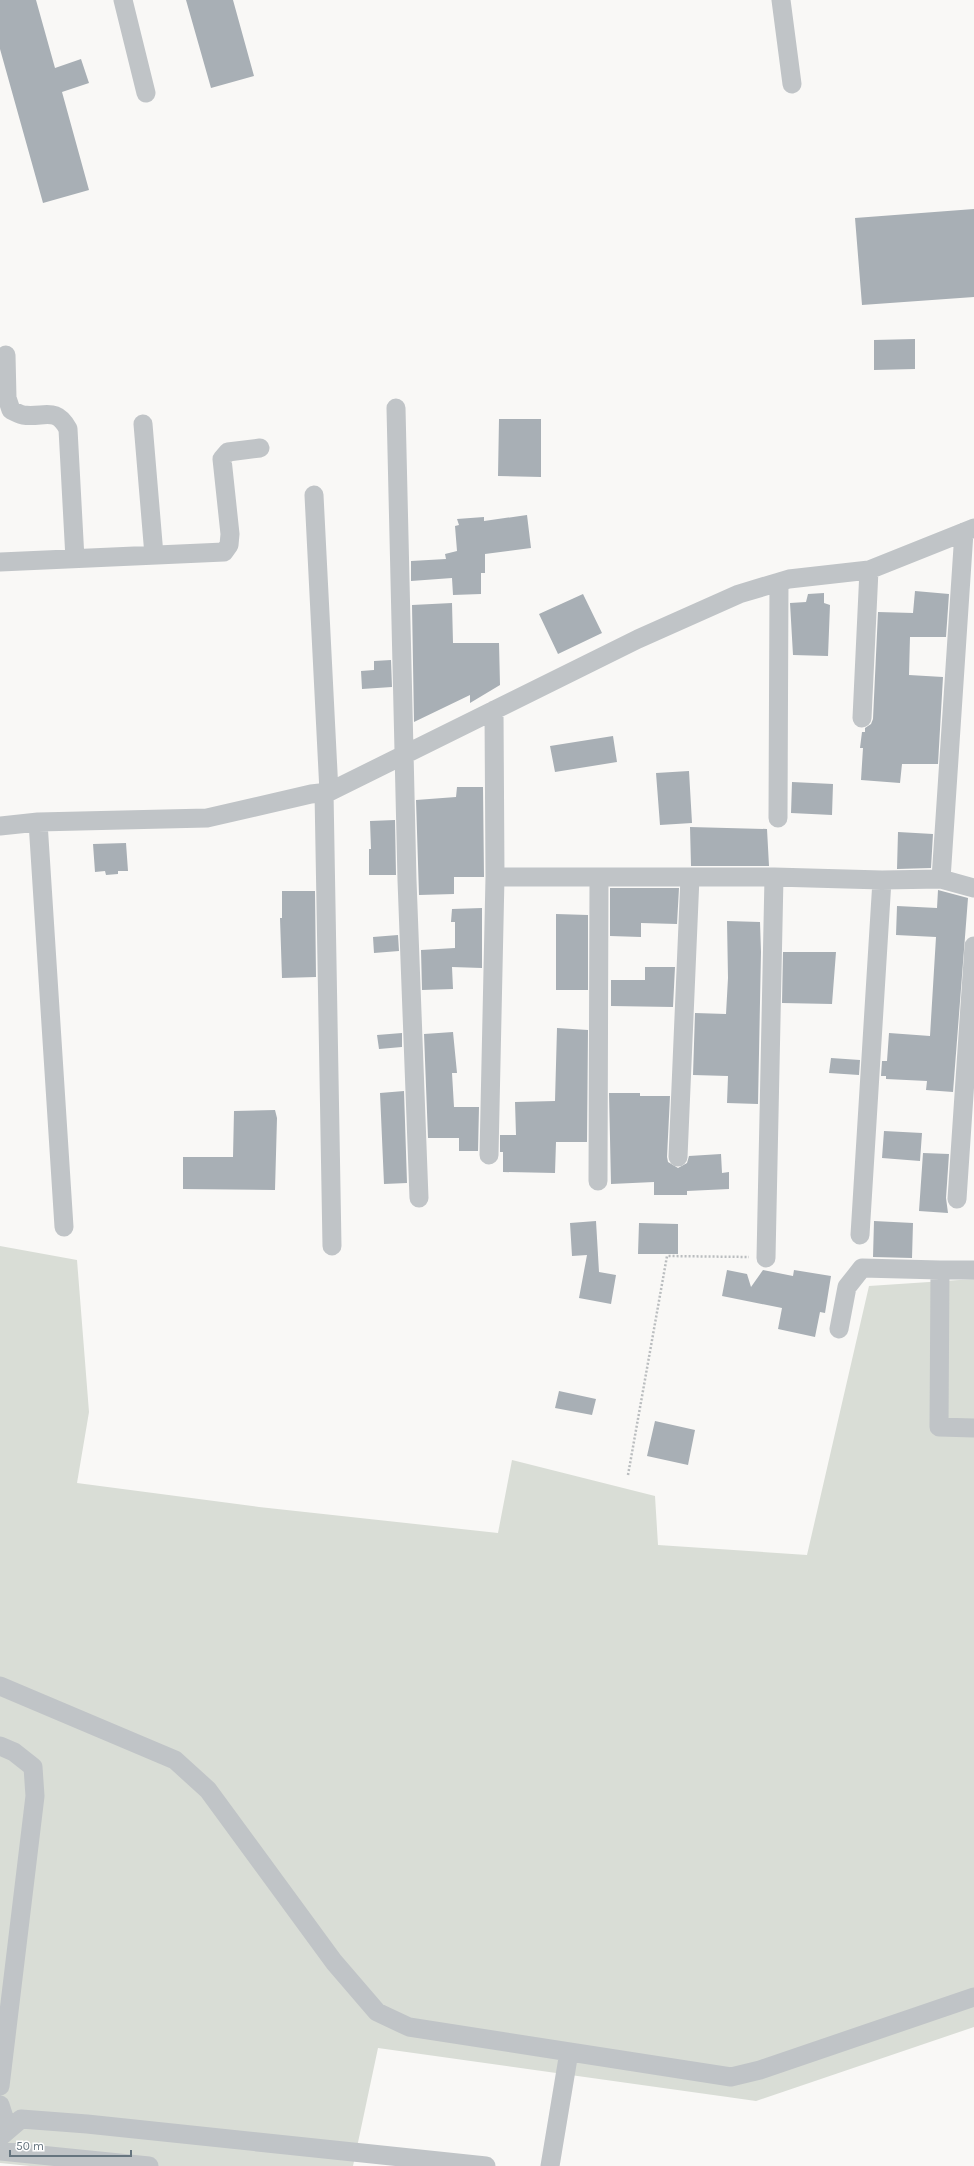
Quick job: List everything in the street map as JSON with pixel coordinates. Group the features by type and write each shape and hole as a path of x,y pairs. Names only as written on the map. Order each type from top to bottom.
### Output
{"street":[{"path":"123,0 146,92"},
{"path":"781,0 792,84"},
{"path":"6,355 7,398 11,410 22,415 54,414 62,418 68,429 75,559"},
{"path":"396,408 407,880 419,1198"},
{"path":"143,424 154,555"},
{"path":"0,562 224,552 229,545 230,534 222,459 228,452 260,448"},
{"path":"314,495 326,792 332,1246"},
{"path":"0,826 38,822 207,818 326,792 404,755 638,638 739,594 778,582 836,573 868,570 969,530 941,878"},
{"path":"862,718 868,570"},
{"path":"778,582 778,818"},
{"path":"489,1155 495,877 494,710"},
{"path":"38,822 64,1227"},
{"path":"495,877 774,877 882,880 941,878 974,888"},
{"path":"678,1157 690,877"},
{"path":"766,1258 774,877"},
{"path":"598,1181 600,878"},
{"path":"860,1235 882,880"},
{"path":"957,1200 974,946"},
{"path":"839,1329 847,1287 862,1268 974,1270"},
{"path":"940,1270 938,1427 974,1428"},
{"path":"0,1686 175,1760 208,1790 334,1962 377,2012 409,2027 731,2077 760,2070 974,1996"},
{"path":"0,1746 14,1752 33,1767 35,1796 0,2086"},
{"path":"550,2166 568,2052"},
{"path":"0,2105 10,2129 87,2124 486,2166"},
{"path":"0,2151 149,2166"}],"path":[{"path":"628,1475 667,1256 766,1258"}],"shaded area":[{"path":"0,1246 77,1260 89,1412 77,1483 259,1507 498,1533 512,1460 655,1496 658,1545 807,1555 869,1286 974,1279 974,2027 756,2101 378,2048 353,2166 30,2166 0,2163"}],"building":[{"path":"0,0 36,0 55,68 81,59 89,83 62,92 89,190 43,203 0,49"},
{"path":"186,0 233,0 254,76 211,88"},
{"path":"974,209 974,297 862,305 855,218"},
{"path":"915,339 915,369 874,370 874,340"},
{"path":"499,419 541,419 541,477 498,476"},
{"path":"527,515 531,548 485,554 485,573 481,573 481,594 453,595 452,578 411,581 411,561 446,559 445,554 457,551 455,526 459,525 457,519 484,517 484,521"},
{"path":"915,591 949,594 946,637 910,637 909,675 943,677 938,764 902,764 900,783 861,780 863,748 860,748 862,732 865,732 865,728 871,724 873,719 878,612 913,613"},
{"path":"824,593 824,603 830,605 828,656 793,655 790,603 806,602 808,594"},
{"path":"583,594 602,633 558,654 539,614"},
{"path":"452,603 453,643 499,643 500,685 470,703 470,695 414,722 412,605"},
{"path":"391,660 392,687 362,689 361,671 374,670 374,661"},
{"path":"613,736 617,762 555,772 550,746"},
{"path":"689,771 692,823 660,825 656,773"},
{"path":"792,782 833,784 832,815 791,813"},
{"path":"457,787 483,787 484,877 454,877 454,894 419,895 416,800 456,797"},
{"path":"395,820 396,875 369,875 369,849 371,849 370,821"},
{"path":"690,827 767,829 769,866 691,866"},
{"path":"898,832 933,834 931,868 897,869"},
{"path":"126,843 128,871 118,871 118,874 106,875 105,871 95,872 93,844"},
{"path":"610,888 679,888 677,924 641,923 641,937 610,936"},
{"path":"938,890 968,898 953,1092 926,1090 927,1081 886,1079 886,1076 881,1076 882,1061 887,1061 889,1033 930,1036 936,937 896,935 897,906 937,908"},
{"path":"282,891 315,891 316,977 282,978 280,918 282,918"},
{"path":"482,908 482,968 452,967 453,989 422,990 421,950 455,948 455,922 451,922 452,909"},
{"path":"556,914 588,915 588,990 556,990"},
{"path":"727,921 760,922 761,952 758,1104 727,1103 728,1076 693,1075 695,1013 726,1014 728,978"},
{"path":"398,935 399,951 374,953 373,937"},
{"path":"783,952 836,952 832,1004 782,1003"},
{"path":"645,967 675,967 673,1007 611,1006 611,980 645,980"},
{"path":"557,1028 588,1030 587,1142 556,1142 555,1173 503,1172 503,1152 500,1152 500,1135 516,1135 515,1102 555,1101"},
{"path":"453,1032 457,1073 452,1073 454,1107 479,1107 478,1151 459,1151 459,1138 428,1138 424,1034"},
{"path":"402,1033 402,1047 379,1049 377,1035"},
{"path":"831,1058 860,1060 859,1075 829,1073"},
{"path":"404,1091 407,1183 384,1184 380,1093"},
{"path":"609,1093 640,1093 640,1096 670,1096 668,1162 678,1168 687,1163 689,1156 721,1154 722,1173 729,1172 729,1189 687,1191 687,1195 654,1195 654,1182 611,1184"},
{"path":"275,1110 277,1118 275,1190 183,1189 183,1157 233,1157 234,1111"},
{"path":"884,1131 922,1133 920,1161 882,1158"},
{"path":"923,1153 949,1154 946,1198 948,1213 919,1211"},
{"path":"596,1221 599,1272 616,1275 611,1304 579,1298 587,1255 572,1256 570,1223"},
{"path":"874,1221 913,1223 912,1258 873,1257"},
{"path":"639,1223 678,1224 678,1254 638,1254"},
{"path":"727,1270 747,1274 751,1287 763,1270 793,1276 794,1270 831,1276 825,1313 820,1312 815,1337 778,1329 782,1308 722,1296"},
{"path":"559,1391 596,1399 592,1415 555,1408"},
{"path":"655,1421 695,1430 688,1465 647,1456"}]}
